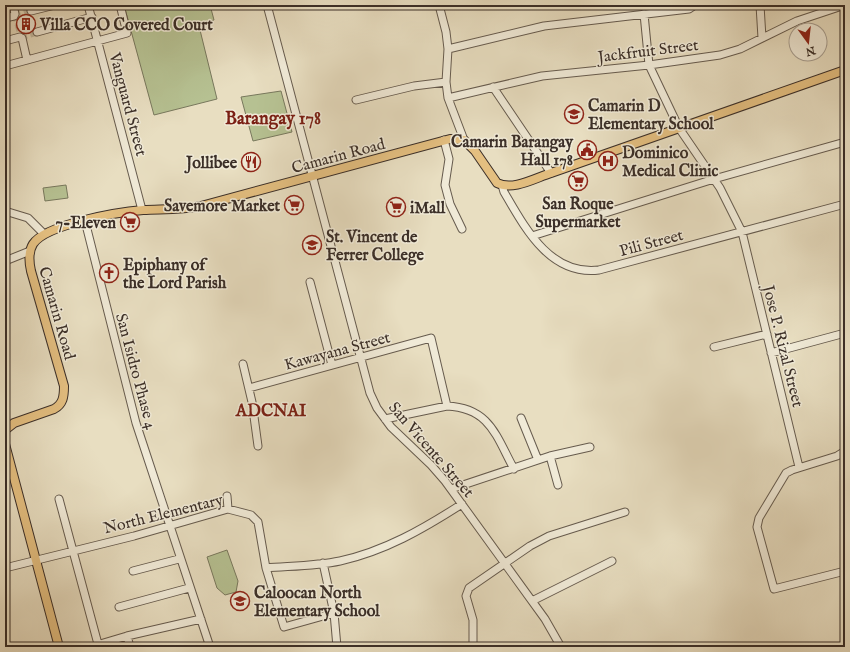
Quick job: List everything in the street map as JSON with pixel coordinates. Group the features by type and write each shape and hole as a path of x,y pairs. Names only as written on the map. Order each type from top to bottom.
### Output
{"main road":[{"path":"464,140 475,151 493,178 502,185 512,185 551,173 845,70"},
{"name":"Camarin Road","path":"5,430 14,423 54,409 61,403 64,393 64,386 57,358 31,271 30,251 33,244 44,234 59,227 142,210 174,210 189,208 444,140 464,140"},
{"path":"5,444 60,647"}],"street":[{"path":"5,18 15,15 13,5"},
{"path":"31,11 55,5"},
{"name":"Vanguard Street","path":"88,5 142,210"},
{"path":"5,66 127,33 120,5"},
{"name":"San Vicente Street","path":"267,5 370,393 385,420 400,437 431,465 451,489 555,633 561,647"},
{"path":"439,5 446,32 448,49 446,82 448,98 464,140"},
{"path":"448,49 544,26 689,9 695,5"},
{"path":"760,5 762,38"},
{"path":"817,5 820,13"},
{"name":"Jackfruit Street","path":"448,98 542,76 648,65 730,52 820,13 845,6"},
{"path":"644,14 648,65"},
{"path":"37,32 92,17"},
{"path":"5,41 21,38 27,60"},
{"name":"Jose P. Rizal Street","path":"648,65 679,128 714,179 731,208 742,232 799,467"},
{"path":"356,100 414,86 446,82"},
{"path":"493,87 551,173"},
{"path":"444,140 449,159 445,185 450,204 462,229"},
{"path":"532,236 714,179 845,142"},
{"name":"Pili Street","path":"502,185 504,192 532,236 548,254 558,262 572,269 588,272 845,204"},
{"path":"5,211 28,218 44,234"},
{"name":"San Isidro Phase 4","path":"85,221 127,394 179,559 210,647"},
{"path":"5,261 30,251"},
{"path":"310,282 332,365"},
{"path":"771,353 845,333"},
{"path":"714,347 767,334"},
{"name":"Kawayana Street","path":"249,388 432,338 448,406"},
{"path":"244,364 258,446"},
{"path":"385,420 448,406 458,407 484,417 491,425 514,469"},
{"path":"521,418 538,460"},
{"path":"451,489 550,456 590,447"},
{"path":"845,451 837,456 792,470 782,479 757,522 759,538 774,589 845,571"},
{"path":"550,456 558,485"},
{"path":"227,496 228,509"},
{"path":"59,499 98,644"},
{"path":"266,568 323,563 352,558 401,541 462,504"},
{"name":"North Elementary","path":"5,568 169,526 228,509 251,515 258,522 266,568 284,627 334,613"},
{"path":"473,647 473,620 466,596 469,588 549,536 625,512"},
{"path":"133,571 179,559"},
{"path":"532,601 612,561"},
{"path":"323,563 334,613 338,647"},
{"path":"119,608 189,588"},
{"path":"90,647 127,636 201,619"},
{"path":"127,636 130,647"}],"green space":[{"path":"124,5 210,5 214,20 199,26 217,99 154,115"},
{"path":"281,91 292,132 253,141 241,97"},
{"path":"66,185 68,198 45,201 43,188"},
{"path":"227,550 238,581 236,592 225,595 217,588 207,557"}],"tunnel":[{"path":"14,16 31,11"},
{"path":"15,14 22,38"},
{"path":"20,37 37,32"}],"place":[{"name":"Villa CCO Covered Court","path":"26,24"},
{"name":"Camarin D Elementary School","path":"574,114"},
{"name":"Camarin Barangay Hall 178","path":"587,150"},
{"name":"Dominico Medical Clinic","path":"608,161"},
{"name":"Jollibee","path":"251,162"},
{"name":"San Roque Supermarket","path":"578,181"},
{"name":"Savemore Market","path":"294,205"},
{"name":"iMall","path":"396,207"},
{"name":"7-Eleven","path":"130,222"},
{"name":"St. Vincent de Ferrer College","path":"312,245"},
{"name":"Epiphany of the Lord Parish","path":"109,273"},
{"name":"Caloocan North Elementary School","path":"240,601"}],"district":[{"name":"Barangay 178","path":"273,118"},
{"name":"ADCNAI","path":"271,410"}]}
